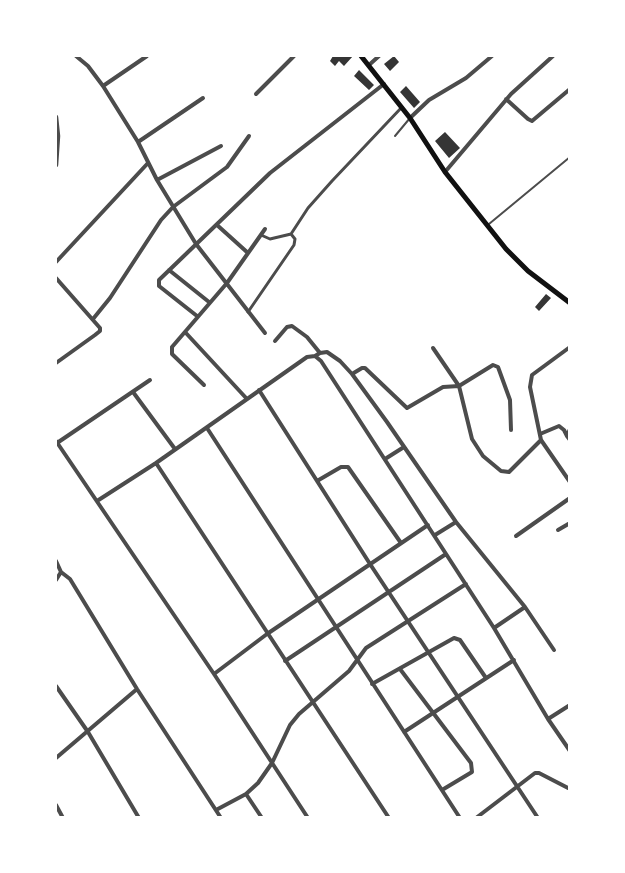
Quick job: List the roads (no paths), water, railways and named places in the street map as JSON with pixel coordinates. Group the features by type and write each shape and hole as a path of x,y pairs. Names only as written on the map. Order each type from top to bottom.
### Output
{"main road":[{"path":"361,56 402,107 445,172 486,226 528,271 570,303"}],"street":[{"path":"76,56 88,66 103,86 196,244 265,333"},
{"path":"103,86 147,56"},
{"path":"256,94 294,56"},
{"path":"369,65 379,56"},
{"path":"410,118 429,100 466,78 492,56"},
{"path":"445,172 506,99 553,56"},
{"path":"197,316 159,286 159,280 270,173 384,84"},
{"path":"506,99 532,120 570,89"},
{"path":"138,142 202,98"},
{"path":"261,235 270,238 291,234 308,208 402,107"},
{"path":"56,117 58,136 56,165"},
{"path":"93,319 110,298 161,220 173,207 227,167 249,136"},
{"path":"157,180 221,146"},
{"path":"56,262 148,163"},
{"path":"217,225 248,253"},
{"path":"204,385 172,354 172,347 227,283 266,229"},
{"path":"248,312 294,245 295,239 291,234"},
{"path":"169,270 209,302"},
{"path":"56,278 100,328 100,331 56,363"},
{"path":"275,341 287,327 292,326 307,337 321,353"},
{"path":"185,332 247,399"},
{"path":"570,347 532,375 530,381 542,440 570,482"},
{"path":"433,348 459,386 472,439 483,456 501,471 509,472 542,440"},
{"path":"97,501 156,463 307,357 327,352 352,374 456,522 525,607 554,650"},
{"path":"315,356 321,361 435,535 570,751"},
{"path":"352,374 365,368 407,408 443,387 459,386 496,364 510,400 511,430"},
{"path":"150,380 56,442 214,674 308,818"},
{"path":"259,390 388,592 538,818"},
{"path":"133,392 175,449"},
{"path":"540,434 559,426 568,438"},
{"path":"207,428 460,818"},
{"path":"568,438 570,429"},
{"path":"385,459 404,447"},
{"path":"156,463 389,818"},
{"path":"317,481 341,467 348,467 401,543"},
{"path":"516,536 570,498"},
{"path":"435,535 456,522"},
{"path":"558,530 570,523"},
{"path":"214,674 267,634 428,525"},
{"path":"285,661 446,554"},
{"path":"56,561 61,572 70,579 137,689 221,818"},
{"path":"56,580 61,572"},
{"path":"216,810 246,794 258,783 299,714 349,672 356,659 366,648 466,584"},
{"path":"494,627 525,607"},
{"path":"372,684 448,641 457,639 486,678"},
{"path":"404,732 514,660"},
{"path":"400,669 471,762 472,772 442,790"},
{"path":"56,686 88,732 139,818"},
{"path":"56,758 137,689"},
{"path":"548,719 570,705"},
{"path":"476,818 535,773 570,789"},
{"path":"246,794 262,818"},
{"path":"56,806 63,818"}],"lane":[{"path":"395,136 410,118"},
{"path":"486,226 570,157"}]}
